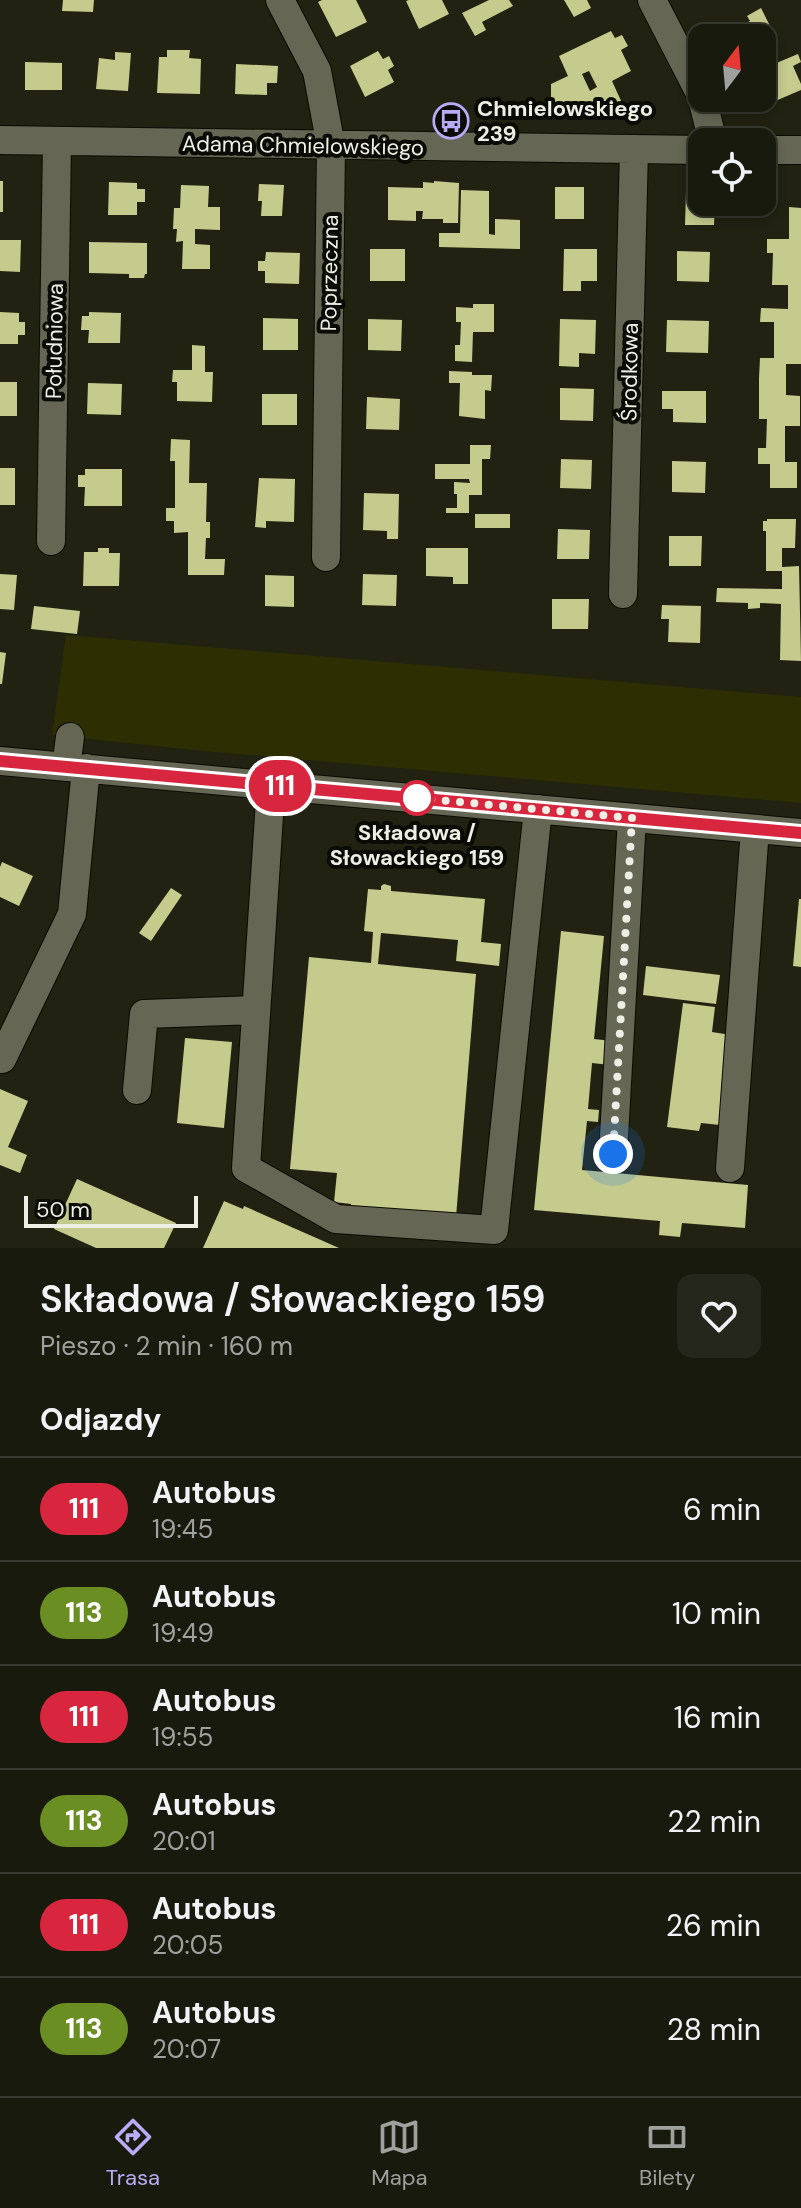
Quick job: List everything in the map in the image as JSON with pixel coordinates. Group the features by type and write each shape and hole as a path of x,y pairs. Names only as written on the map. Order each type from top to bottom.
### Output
{"street":[{"name":"Poprzeczna","path":"280,0 317,71 331,146 326,557"},
{"path":"652,0 688,71"},
{"name":"Adama Chmielowskiego","path":"0,140 688,150"},
{"name":"Południowa","path":"51,541 57,141"},
{"name":"Środkowa","path":"623,594 634,149"},
{"path":"776,150 801,150"},
{"path":"2,1059 72,914 76,768 70,737"},
{"path":"0,761 801,833"},
{"path":"271,785 246,1168 336,1219 494,1230 538,809"},
{"path":"613,1154 632,818"},
{"path":"730,1168 755,829"},
{"path":"137,1090 144,1014 256,1010"}],"shaded area":[{"path":"66,635 801,697 801,803 52,735"}],"building":[{"path":"63,0 94,0 93,12 62,11"},
{"path":"356,0 367,22 336,37 318,2"},
{"path":"442,0 449,14 419,29 406,1"},
{"path":"489,0 509,0 513,6 482,22 486,30 475,36 462,13"},
{"path":"564,0 587,0 591,8 574,17"},
{"path":"761,8 769,24 744,24 750,21 747,16"},
{"path":"611,31 615,38 622,35 628,46 621,50 631,71 612,81 622,103 618,109 551,108 551,84 568,76 559,56","holes":["589,71 597,87 590,91 582,74"]},
{"path":"167,50 190,50 189,58 201,59 200,94 157,93 159,57 167,57"},
{"path":"378,51 383,59 389,56 394,66 388,70 394,82 365,97 350,66"},
{"path":"115,52 131,53 128,91 96,89 99,58 115,60"},
{"path":"798,54 801,62 793,66 801,90 776,101 776,63"},
{"path":"25,62 62,63 62,90 25,90"},
{"path":"236,64 278,66 277,83 267,83 267,95 235,94"},
{"path":"0,181 3,181 3,212 0,212"},
{"path":"109,182 137,183 137,189 145,189 145,202 137,202 137,215 108,215"},
{"path":"423,182 459,183 458,223 422,219 423,211 416,211 416,221 388,220 388,187 423,188"},
{"path":"259,184 284,185 282,216 261,216"},
{"path":"181,185 209,186 208,207 220,207 220,230 195,229 195,244 210,245 210,269 182,269 183,241 176,242 177,229 173,229 174,208 180,208"},
{"path":"555,187 584,187 584,219 555,219"},
{"path":"461,190 489,191 489,234 495,235 495,219 520,220 520,249 439,247 439,233 460,233"},
{"path":"686,191 688,216 714,216 714,225 685,225"},
{"path":"789,207 801,208 801,364 786,364 786,395 800,396 800,426 785,426 785,462 797,462 797,488 770,488 770,464 758,464 758,448 766,448 767,419 759,419 759,378 760,358 774,358 774,322 760,322 761,308 788,309 788,285 772,285 773,253 767,253 767,239 789,239"},
{"path":"0,240 21,240 20,272 0,271"},
{"path":"89,242 147,243 147,274 144,278 129,278 129,274 89,273"},
{"path":"370,249 405,249 405,281 370,281"},
{"path":"564,249 597,249 597,281 581,281 581,291 563,291"},
{"path":"677,251 710,252 709,282 677,281"},
{"path":"266,252 300,253 299,284 265,283 265,271 258,271 258,261 265,261"},
{"path":"473,304 494,304 494,332 473,332 472,362 455,361 455,345 460,345 461,322 456,322 456,307 473,308"},
{"path":"0,312 19,313 19,322 25,322 25,335 18,335 18,344 0,344"},
{"path":"89,312 121,313 120,343 88,343 89,330 81,330 82,316 89,316"},
{"path":"263,318 298,319 298,350 263,350"},
{"path":"368,319 402,320 401,351 368,350"},
{"path":"560,319 596,320 595,354 579,353 579,367 559,366"},
{"path":"667,320 709,321 708,353 666,352"},
{"path":"192,345 205,346 205,372 213,372 212,402 177,401 177,382 172,382 173,370 192,370"},
{"path":"449,371 492,375 491,391 485,390 485,419 459,416 460,383 449,383"},
{"path":"0,382 17,382 17,416 0,416"},
{"path":"88,383 122,384 121,415 87,414"},
{"path":"560,388 594,389 593,421 560,420"},
{"path":"662,391 706,391 706,423 673,422 673,409 662,409"},
{"path":"262,394 297,394 297,425 262,425"},
{"path":"367,397 400,399 399,430 366,429"},
{"path":"171,439 190,440 189,483 207,483 206,522 210,522 210,538 206,538 205,559 225,559 224,575 188,575 188,532 174,533 174,521 166,521 166,508 175,508 175,461 170,461"},
{"path":"470,445 491,445 490,459 482,459 482,495 469,495 469,513 446,513 446,508 457,508 454,482 470,483 469,479 435,479 435,464 470,464"},
{"path":"561,459 592,460 591,489 560,488"},
{"path":"672,461 706,462 705,493 672,492"},
{"path":"0,468 15,468 15,505 0,505"},
{"path":"85,469 122,469 122,506 84,506 85,487 78,487 78,475 85,475"},
{"path":"259,478 295,479 294,522 266,521 266,528 255,527"},
{"path":"364,493 399,494 398,539 387,539 387,531 363,530"},
{"path":"475,514 510,514 510,528 475,528"},
{"path":"796,519 795,548 782,548 782,567 799,566 801,661 780,660 781,604 760,603 760,608 748,609 748,603 716,602 717,588 782,589 782,571 766,571 763,521"},
{"path":"558,529 590,530 589,559 557,559"},
{"path":"669,536 702,536 701,566 669,566"},
{"path":"98,548 109,548 109,553 120,553 119,586 83,586 84,552 98,552"},
{"path":"426,548 468,548 468,584 453,584 453,577 426,576"},
{"path":"0,574 17,575 14,610 0,609"},
{"path":"363,574 397,575 396,606 362,605"},
{"path":"265,575 294,576 294,607 265,606"},
{"path":"552,599 589,599 588,629 552,629"},
{"path":"662,605 701,606 700,643 668,642 669,619 661,619"},
{"path":"34,606 80,611 77,634 31,629"},
{"path":"0,652 6,653 2,684 0,684"},
{"path":"2,862 33,876 19,906 0,897"},
{"path":"384,884 391,886 391,891 485,899 481,942 501,944 499,966 456,961 458,940 381,933 378,964 476,974 456,1217 350,1208 351,1204 334,1202 337,1173 290,1169 309,957 371,963 373,932 364,931 368,889 381,890"},
{"path":"171,888 182,895 151,941 139,933"},
{"path":"801,899 801,967 793,966"},
{"path":"561,931 604,936 594,1039 612,1041 610,1065 592,1063 588,1109 599,1110 598,1122 587,1121 582,1170 748,1185 745,1228 682,1223 680,1237 659,1235 660,1221 534,1210"},
{"path":"646,966 720,975 716,1004 643,995"},
{"path":"683,1003 715,1007 712,1032 731,1035 720,1125 701,1123 699,1131 667,1127"},
{"path":"185,1038 232,1042 224,1128 177,1123"},
{"path":"0,1089 28,1101 8,1147 27,1155 20,1173 0,1165"},
{"path":"77,1179 176,1223 164,1248 96,1248 54,1229"},
{"path":"224,1201 243,1209 244,1206 339,1248 203,1248"}],"bus line":[{"name":"111","path":"0,761 801,833"}],"place":[{"name":"Chmielowskiego 239","path":"451,121"},
{"name":"Składowa / Słowackiego 159","path":"417,798"}],"route":[{"path":"417,798 632,818 613,1154"}]}
